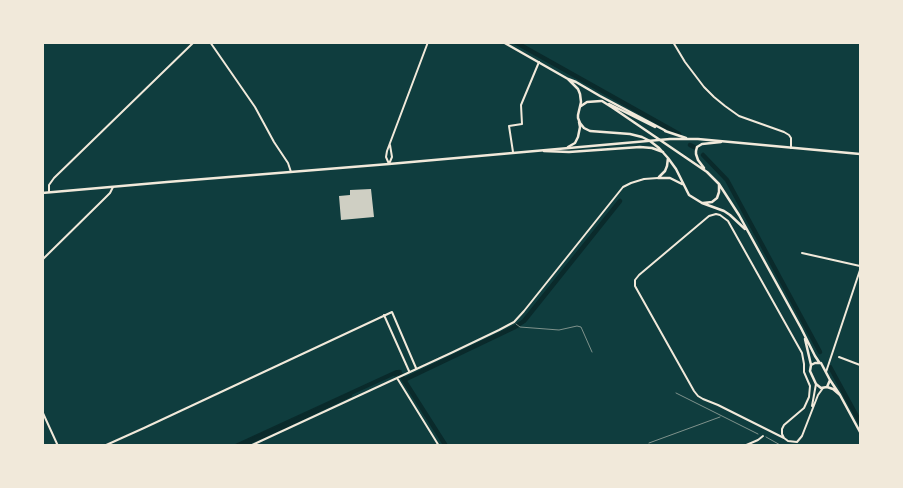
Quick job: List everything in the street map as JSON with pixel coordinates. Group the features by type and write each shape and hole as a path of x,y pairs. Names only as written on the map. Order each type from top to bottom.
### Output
{"street":[{"path":"49,193 49,185 54,178 194,42"},
{"path":"210,42 255,107 288,163 291,172"},
{"path":"389,164 386,157 428,42"},
{"path":"503,42 666,131"},
{"path":"673,42 685,62 714,97 739,116 789,134 791,148"},
{"path":"514,152 509,126 522,124 521,105 538,62"},
{"path":"568,79 578,89 581,102 578,115 580,127 578,137 575,143 568,147"},
{"path":"600,96 607,104 614,105 653,126 686,138"},
{"path":"580,108 588,102 602,101 707,172"},
{"path":"578,120 584,128 590,131 630,134 650,141 664,153 676,169 689,195 702,203 724,211 748,232"},
{"path":"42,193 686,138 860,154"},
{"path":"726,142 702,144 696,151 698,160 719,184 730,201 815,356 840,395 860,432"},
{"path":"389,164 392,157 390,145"},
{"path":"533,151 570,152 645,147 664,153"},
{"path":"658,178 665,171 668,158"},
{"path":"250,446 514,322 623,187 644,179 666,177 674,179 684,186"},
{"path":"702,203 712,202 717,198 719,184"},
{"path":"42,260 105,198 113,187"},
{"path":"784,438 782,429 787,422 804,408 809,398 810,386 804,372 802,353 728,221 720,215 712,215 635,280 635,284 698,396 756,423 788,441 797,442 802,436 818,395 830,380"},
{"path":"802,253 860,266"},
{"path":"826,372 860,270"},
{"path":"104,446 392,312 416,368"},
{"path":"384,315 409,371"},
{"path":"804,333 811,365 810,371 816,384 812,409"},
{"path":"811,365 815,362 828,361 830,356"},
{"path":"839,357 860,365"},
{"path":"397,378 439,446"},
{"path":"816,384 833,390 840,395"},
{"path":"42,411 58,446"},
{"path":"744,446 763,436"}],"path":[{"path":"520,326 559,330 577,326 581,327 592,352"},
{"path":"676,393 782,446"},
{"path":"649,443 722,416"}],"water":[{"path":"396,370 402,370 402,372 241,445 233,445"}],"building":[{"path":"371,189 374,217 341,220 339,196 350,195 350,190"}],"waterway":[{"path":"515,42 679,134"},
{"path":"690,145 694,147"},
{"path":"703,155 727,180 820,352"},
{"path":"404,380 524,321 620,201"},
{"path":"830,367 860,422"},
{"path":"395,374 399,372 446,446"},
{"path":"240,446 350,395"}]}
